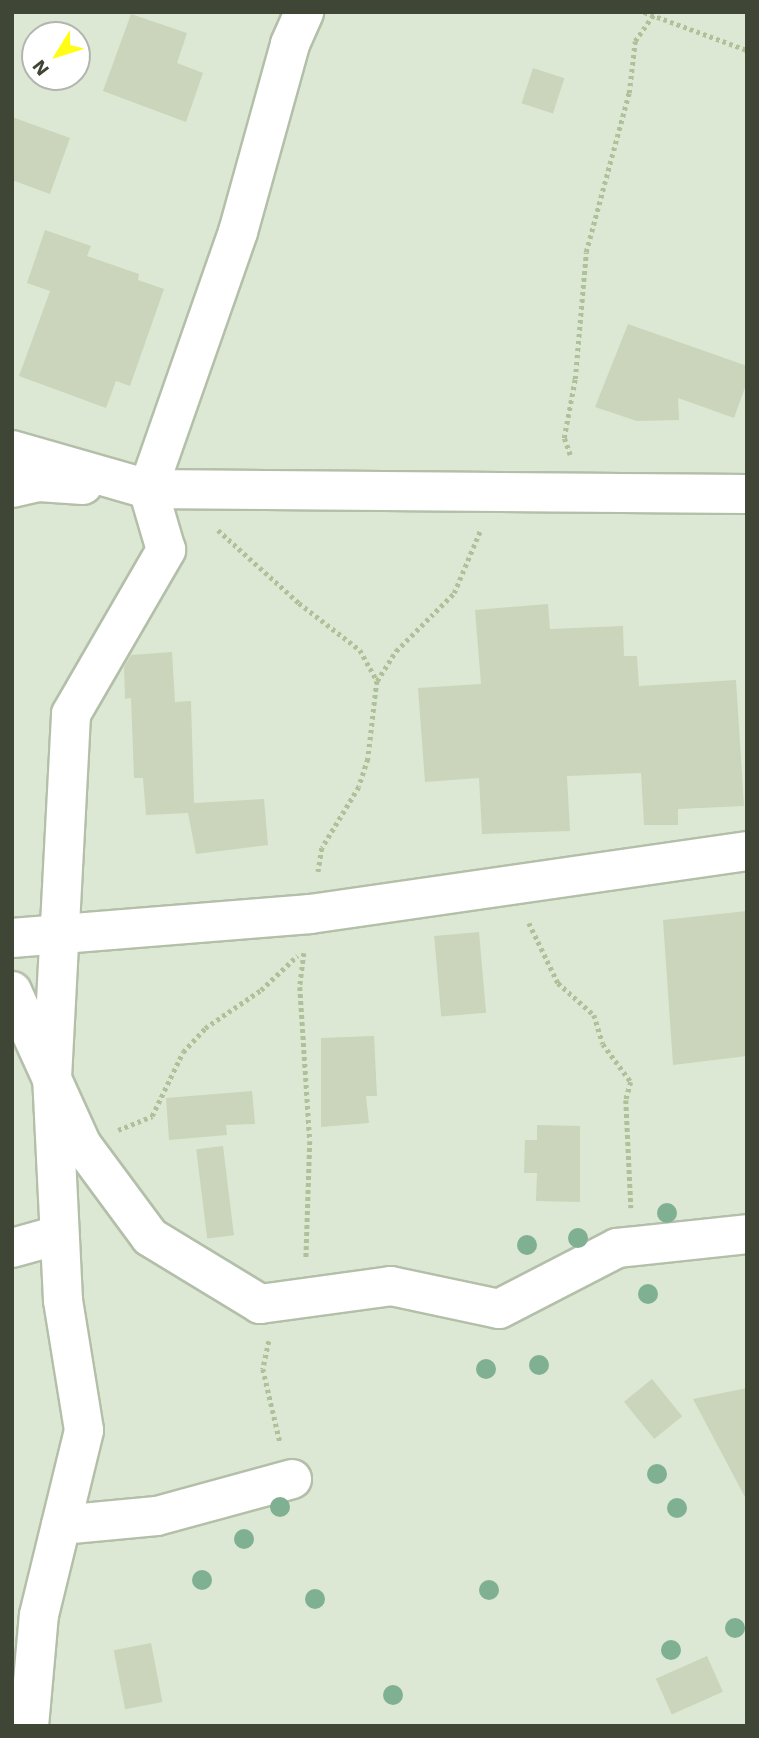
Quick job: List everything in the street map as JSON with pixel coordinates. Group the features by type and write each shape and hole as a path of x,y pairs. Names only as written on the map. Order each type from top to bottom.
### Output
{"street":[{"path":"29,1726 39,1615 84,1430 63,1300 52,1078 71,715 166,550 148,489 238,232 290,44 304,12"},
{"path":"12,450 148,489"},
{"path":"12,488 39,482 148,489 747,494"},
{"path":"12,937 310,914 747,851"},
{"path":"12,991 82,1145 150,1237 260,1304 391,1286 499,1309 617,1248 747,1234"},
{"path":"12,1248 59,1235"},
{"path":"61,1525 157,1516 292,1479"}],"path":[{"path":"644,12 747,50"},
{"path":"581,493 564,438 575,379 586,252 629,93 635,41 653,15"},
{"path":"310,914 322,848 359,787 368,759 377,681 396,650 454,593 497,492"},
{"path":"213,527 360,650 377,681"},
{"path":"515,883 538,949 558,983 594,1015 603,1044 631,1082 626,1111 632,1219 617,1248"},
{"path":"82,1145 152,1116 183,1052 205,1028 261,990 305,948 300,987 310,1225 299,1299 271,1335 263,1369 292,1479"}],"shaded area":[{"path":"12,12 747,12 747,1726 12,1726"}],"building":[{"path":"131,14 187,33 177,63 203,73 186,122 103,91"},
{"path":"533,68 564,78 553,113 522,103"},
{"path":"12,117 70,138 50,194 12,180"},
{"path":"45,230 91,246 87,256 139,274 138,280 164,289 130,386 116,381 106,408 19,376 50,291 27,283"},
{"path":"628,324 747,366 747,382 734,418 678,398 679,420 637,421 595,407"},
{"path":"548,604 550,629 623,626 624,656 637,656 639,686 736,680 744,806 678,809 678,825 644,825 641,773 567,776 570,831 482,834 479,778 425,782 418,688 481,684 475,610"},
{"path":"172,652 175,702 191,701 194,803 264,799 268,845 196,854 188,813 146,815 143,778 134,778 131,698 125,699 124,667 131,655"},
{"path":"747,911 747,1056 673,1065 663,920"},
{"path":"479,932 486,1013 441,1017 434,936"},
{"path":"374,1036 377,1096 366,1096 369,1123 321,1127 321,1038"},
{"path":"252,1091 255,1124 226,1125 227,1135 169,1140 166,1098"},
{"path":"537,1125 580,1126 580,1202 536,1201 537,1173 524,1173 525,1140 537,1140"},
{"path":"223,1146 234,1235 207,1239 196,1149"},
{"path":"652,1379 682,1416 654,1439 624,1402"},
{"path":"747,1388 747,1501 693,1399"},
{"path":"151,1643 162,1702 125,1709 114,1650"},
{"path":"707,1656 723,1692 672,1714 656,1679"}]}
